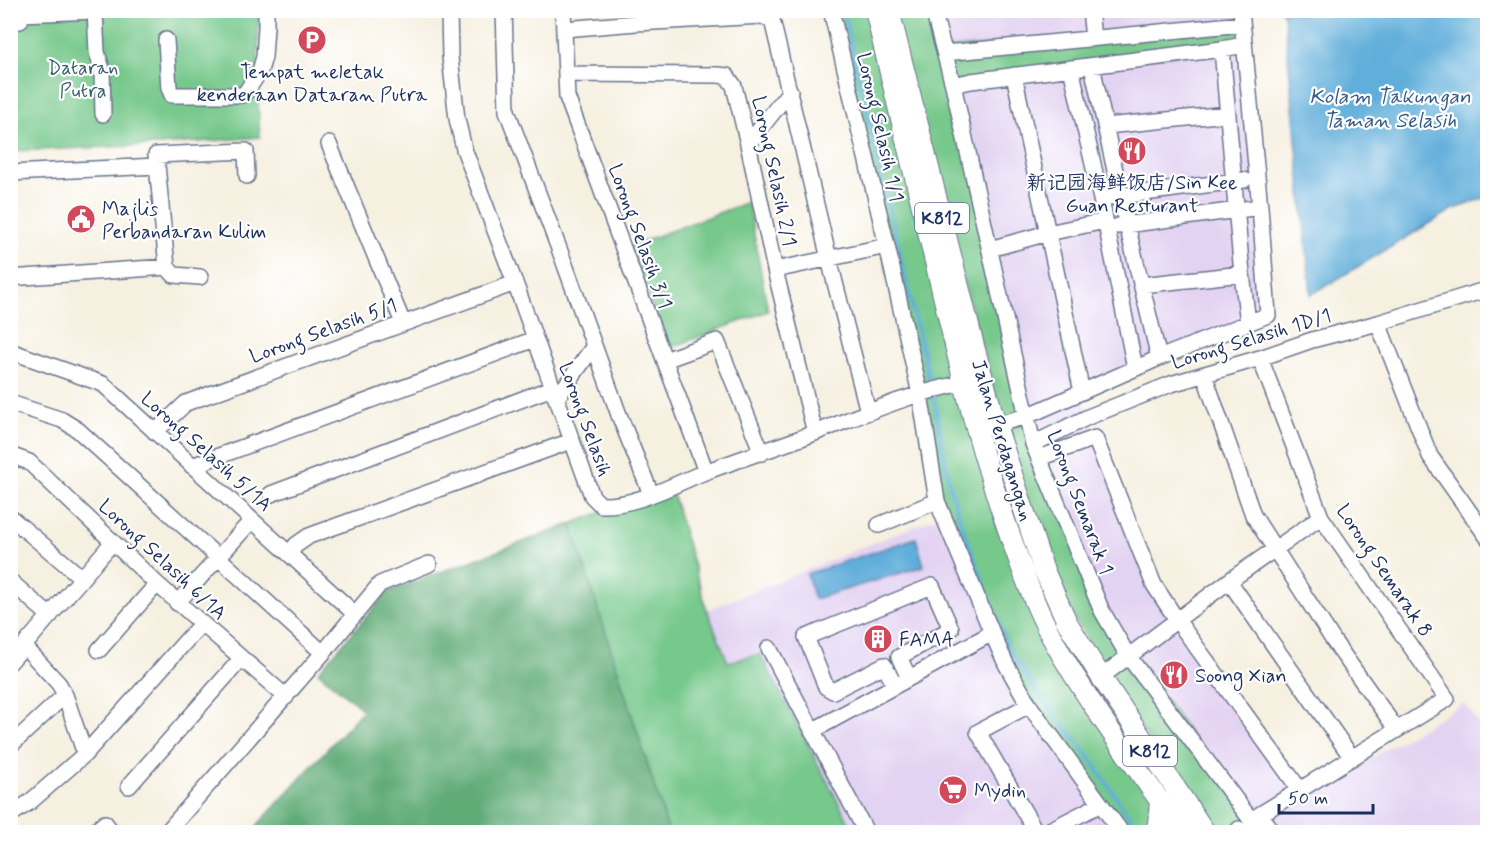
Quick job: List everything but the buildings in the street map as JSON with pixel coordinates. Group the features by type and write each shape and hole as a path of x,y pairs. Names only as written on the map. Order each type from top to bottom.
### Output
{"main road":[{"name":"Jalan Perdagangan","path":"879,12 955,384 976,430 1026,583 1051,634 1083,689 1160,800 1194,830"},
{"name":"Jalan Perdagangan","path":"879,12 996,425 1043,568 1067,622 1194,830"},
{"path":"1155,832 1160,800"}],"street":[{"path":"166,40 169,88 172,94 243,95 260,71 264,57 266,10"},
{"name":"Lorong Selasih","path":"449,10 450,57 457,119 464,149 592,496 601,505 619,504 651,494 868,412 955,384"},
{"path":"504,10 507,111 619,415 651,494"},
{"name":"Lorong Selasih 3/1","path":"562,10 567,97 706,472"},
{"name":"Lorong Selasih 1/1","path":"831,10 920,394 937,501 1006,664 1029,705 1119,829 1117,832"},
{"name":"Lorong Semarak 1","path":"933,10 953,85 1036,451 1101,609 1128,656 1248,824 1274,832"},
{"path":"1090,10 1093,38"},
{"path":"10,22 20,21 20,14 95,11 97,52 102,69 103,114"},
{"path":"564,29 762,16 772,20 868,412"},
{"path":"945,53 1093,38 1241,17 1260,207 1268,315 1135,368 1027,416 976,430"},
{"path":"953,85 1244,45"},
{"path":"1222,49 1248,323"},
{"path":"1092,66 1159,358"},
{"path":"1071,68 1101,199 1135,368"},
{"name":"Lorong Selasih 2/1","path":"566,74 727,76 734,86 775,270 815,433"},
{"path":"1014,75 1082,392"},
{"path":"748,144 790,91"},
{"path":"1106,126 1228,114"},
{"path":"329,144 403,323"},
{"path":"200,277 174,275 167,267 156,155 246,150 247,176"},
{"path":"10,173 157,166"},
{"path":"1101,199 1257,178"},
{"path":"990,249 1048,233 1260,207"},
{"path":"775,270 887,246"},
{"path":"10,278 167,267"},
{"path":"1141,285 1242,274"},
{"name":"Lorong Selasih 5/1","path":"155,432 186,403 515,283"},
{"name":"Lorong Selasih 1D/1","path":"1036,451 1088,417 1171,384 1311,340 1488,289"},
{"path":"1378,322 1430,456 1488,538"},
{"path":"192,466 535,339"},
{"path":"664,360 717,341 762,453"},
{"path":"271,495 554,394 594,346"},
{"name":"Lorong Selasih 5/1A","path":"10,351 103,384 355,614"},
{"name":"Lorong Semarak 8","path":"1260,357 1321,517 1448,699 1397,730"},
{"path":"1204,374 1253,515 1335,643 1397,730 1248,824"},
{"path":"10,403 62,420 78,430 323,654"},
{"path":"1036,451 1095,438 1154,585 1300,790"},
{"path":"289,554 296,545 309,536 571,441"},
{"name":"Lorong Selasih 6/1A","path":"10,455 29,462 157,585 286,697"},
{"path":"879,525 937,501"},
{"path":"1101,677 1229,581 1321,517"},
{"path":"10,518 82,578"},
{"path":"177,603 252,520"},
{"path":"10,662 112,543"},
{"path":"167,832 323,654 380,584 429,564"},
{"path":"10,581 50,616"},
{"path":"1229,581 1352,758"},
{"path":"99,650 157,585"},
{"path":"932,586 951,629 884,665 833,691 826,687 806,637 932,586"},
{"path":"10,814 30,802 85,754 201,624"},
{"path":"813,731 992,633"},
{"path":"24,646 59,684 85,754"},
{"path":"769,648 866,832"},
{"path":"899,657 909,678"},
{"path":"129,786 241,659"},
{"path":"884,665 895,686"},
{"path":"10,746 65,695"},
{"path":"1029,705 978,732 1036,832"},
{"path":"1046,832 1101,804"},
{"path":"94,832 105,823 112,832"}],"shaded area":[{"path":"889,11 1241,11 1268,315 1082,392 1095,438 1175,619 1300,790 1251,820 1101,677"},
{"path":"952,511 1131,832 854,832 760,654 729,662 707,610"},
{"path":"1464,703 1487,735 1487,832 1246,832"}],"green space":[{"name":"Dataran Putra","path":"10,11 259,11 257,85 260,137 160,145 11,151"},
{"path":"831,11 875,11 1026,583 1160,800 1155,832 1117,832 1029,705 937,501"},
{"path":"889,11 933,11 943,49 1242,24 1244,45 953,85 1033,444 1101,609 1251,820 1235,832 1205,832 1043,568"},
{"path":"748,202 768,311 667,349 630,246"},
{"path":"670,486 707,610 728,662 760,654 854,832 669,832 571,524"},
{"path":"571,524 669,832 251,832 363,710 318,672 389,591"}],"water":[{"name":"Kolam Takungan Taman Selasih","path":"1281,11 1487,11 1487,197 1452,210 1311,295 1284,15"},
{"path":"916,538 924,566 814,599 807,574"}],"waterway":[{"path":"843,10 931,387"},
{"path":"933,394 950,487 962,526 1008,648 1037,692 1087,754 1139,831"}],"place":[{"name":"Tempat meletak kenderaan Dataran Putra","path":"312,40"},
{"name":"新记园海鲜饭店/Sin Kee Guan Resturant","path":"1132,151"},
{"name":"Majlis Perbandaran Kulim","path":"81,219"},
{"name":"FAMA","path":"878,639"},
{"name":"Soong Xian","path":"1174,675"},
{"name":"Mydin","path":"953,790"}]}
